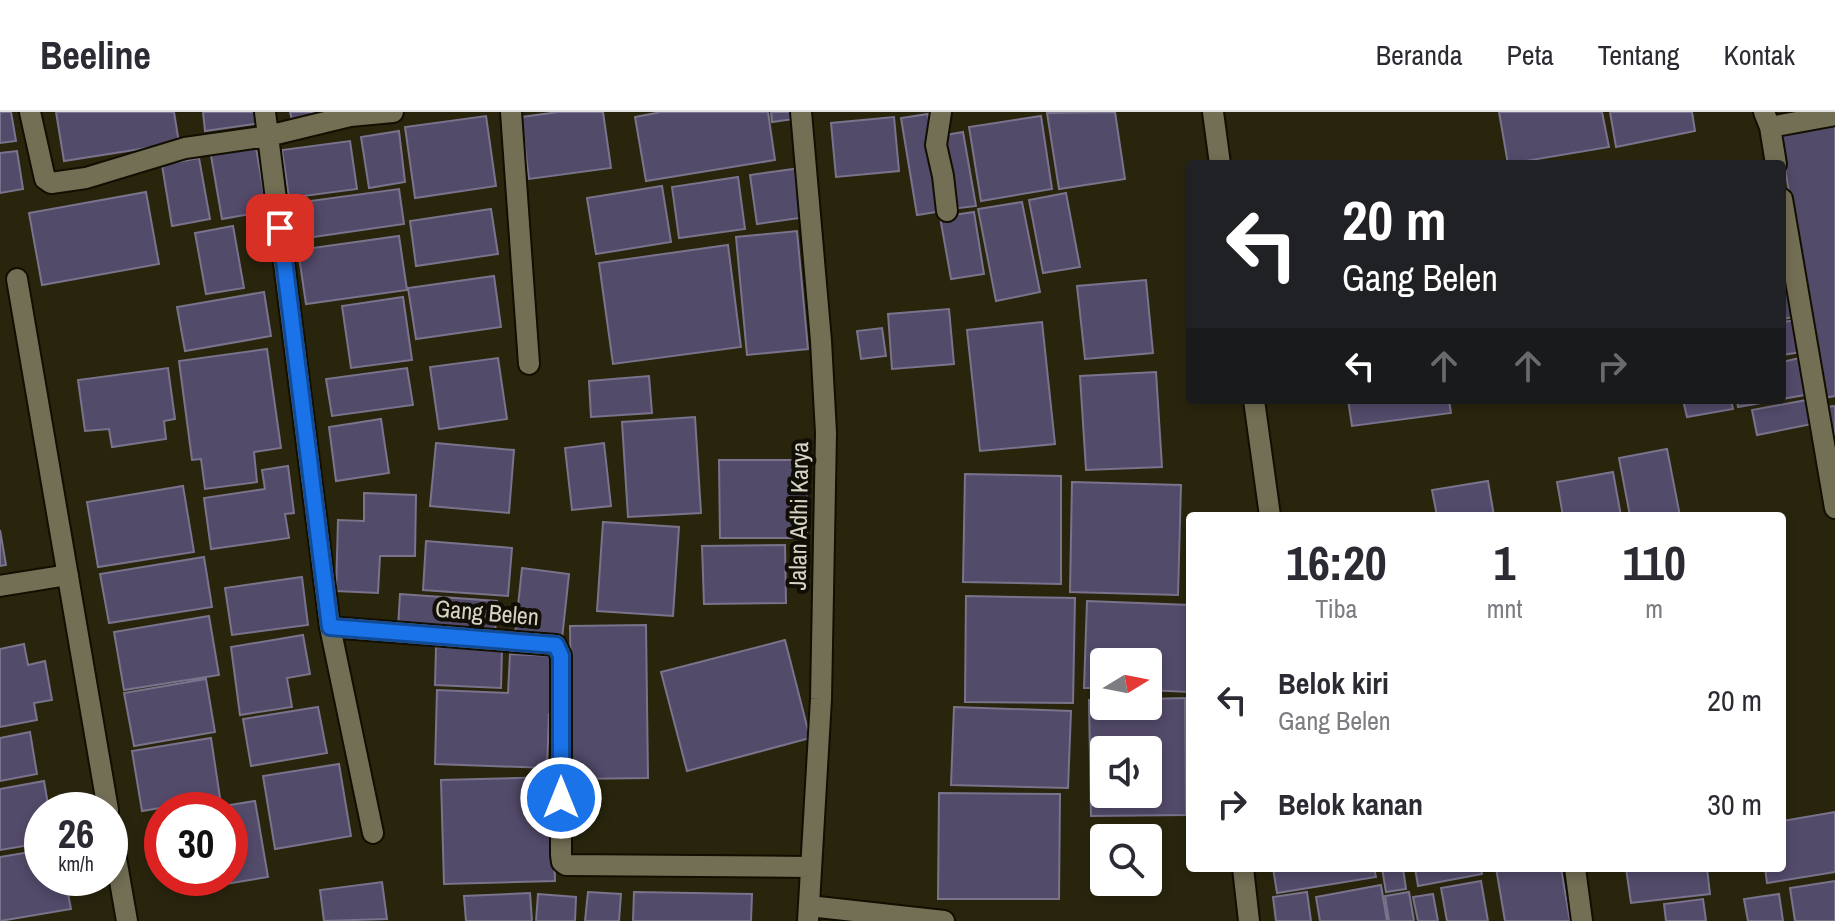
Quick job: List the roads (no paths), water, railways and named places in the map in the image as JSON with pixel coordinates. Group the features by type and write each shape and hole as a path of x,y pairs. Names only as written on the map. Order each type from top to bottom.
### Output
{"street":[{"path":"30,112 45,179 51,183 86,178 185,148 268,136 350,116 393,112"},
{"path":"265,112 330,627 373,833"},
{"path":"511,112 529,364"},
{"name":"Jalan Adhi Karya","path":"801,112 826,433 822,683 809,914"},
{"path":"941,112 936,145 947,211"},
{"path":"1213,112 1219,160"},
{"path":"1775,160 1767,120 1835,115"},
{"path":"1786,222 1835,508"},
{"path":"17,279 105,792"},
{"path":"1255,404 1269,512"},
{"path":"0,586 68,575"},
{"name":"Gang Belen","path":"330,627 556,645 561,656 561,855 566,865 811,867"},
{"path":"1243,872 1249,921"},
{"path":"1576,872 1582,921"},
{"path":"123,896 127,921"},
{"path":"809,914 944,921"}]}
